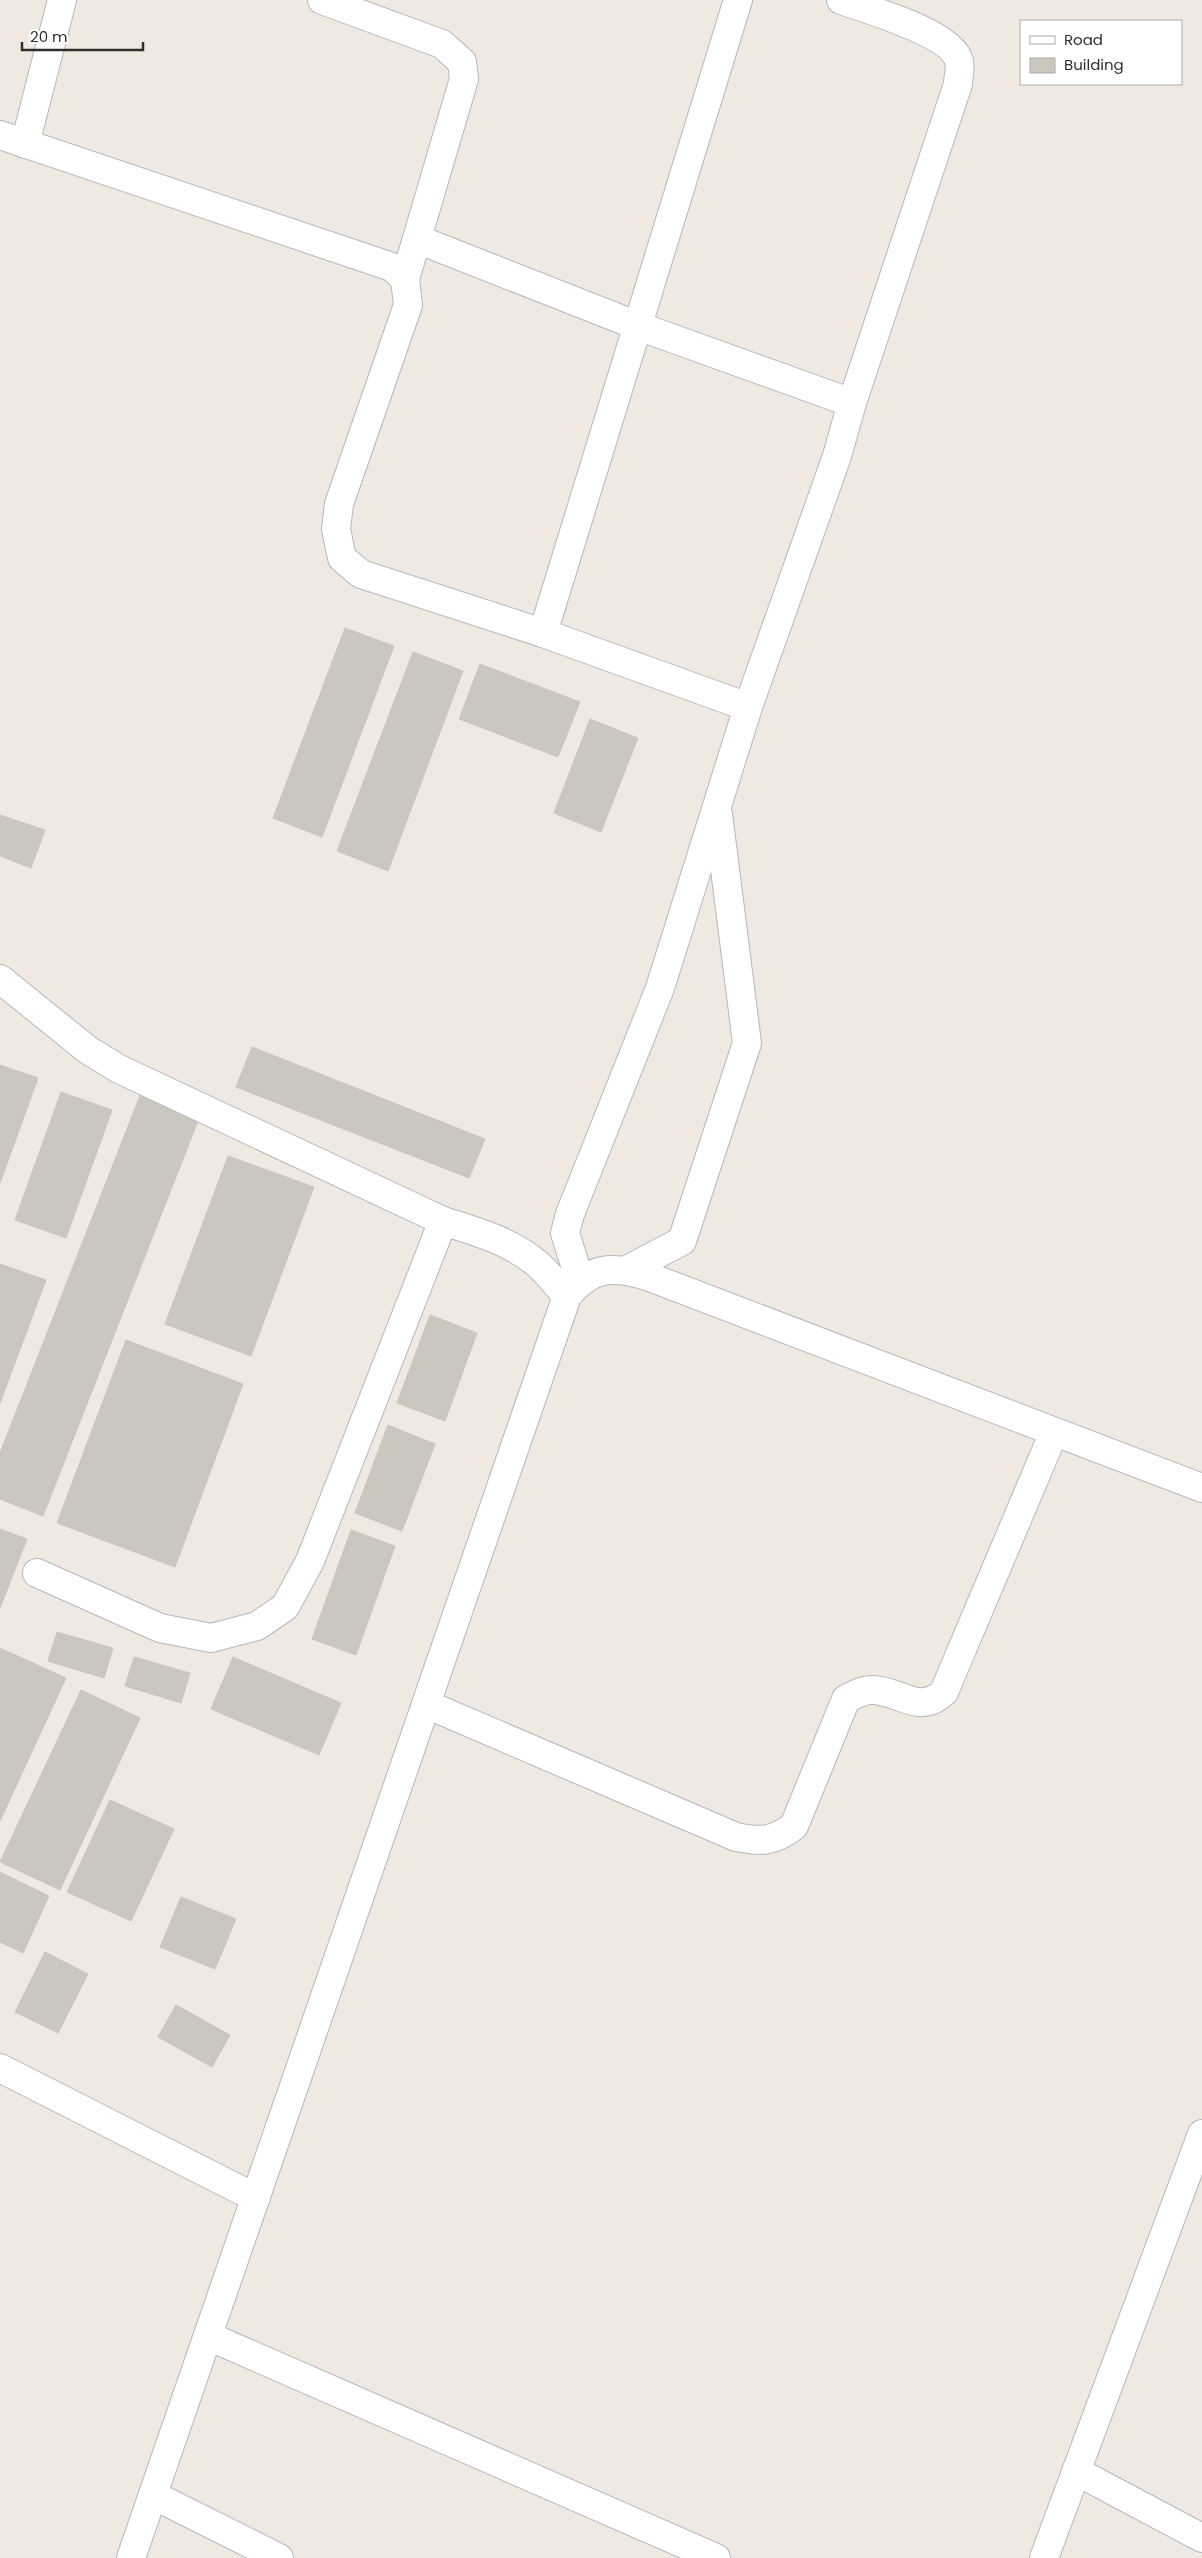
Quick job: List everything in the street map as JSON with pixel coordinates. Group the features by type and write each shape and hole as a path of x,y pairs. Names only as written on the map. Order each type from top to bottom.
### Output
{"street":[{"path":"62,0 13,140 392,267 405,279"},
{"path":"322,0 442,44 462,62 464,79 405,279 408,305 339,504 336,528 342,558 361,574 543,633 748,707"},
{"path":"543,633 738,0"},
{"path":"131,2558 426,1704 573,1288 565,1233 570,1214 660,988 748,707 837,456 852,403 958,84 959,61 949,46 928,32 841,0"},
{"path":"417,239 638,326 852,403"},
{"path":"627,1270 682,1241 747,1043 717,806"},
{"path":"0,979 88,1050 119,1069 443,1221 486,1234 512,1246 573,1288"},
{"path":"37,1574 160,1628 212,1638 257,1626 285,1607 310,1561 443,1221"},
{"path":"573,1288 599,1270 627,1270 1202,1488"},
{"path":"426,1704 736,1837 760,1841 781,1836 794,1826 846,1699 859,1692 872,1690 924,1704 934,1701 944,1692 1054,1432"},
{"path":"0,2068 256,2198"},
{"path":"1044,2558 1202,2134"},
{"path":"208,2336 716,2558"},
{"path":"1076,2471 1202,2538"},
{"path":"153,2494 279,2558"}],"building":[{"path":"345,628 394,646 322,837 273,818"},
{"path":"413,652 463,671 388,871 337,851"},
{"path":"480,664 580,702 558,757 459,719"},
{"path":"590,719 638,738 601,832 554,813"},
{"path":"0,815 45,830 31,868 0,856"},
{"path":"252,1047 485,1139 469,1178 236,1087"},
{"path":"0,1065 38,1078 0,1183"},
{"path":"61,1092 112,1110 66,1238 15,1220"},
{"path":"141,1093 200,1116 43,1516 0,1499 0,1453"},
{"path":"228,1156 314,1187 251,1356 165,1324"},
{"path":"0,1264 46,1280 0,1403"},
{"path":"430,1315 477,1333 445,1421 397,1403"},
{"path":"126,1340 243,1384 175,1567 57,1523"},
{"path":"388,1425 435,1444 402,1531 355,1513"},
{"path":"0,1529 27,1539 0,1608"},
{"path":"351,1530 395,1546 356,1655 312,1639"},
{"path":"57,1632 113,1648 104,1678 48,1661"},
{"path":"0,1648 66,1678 0,1821"},
{"path":"134,1657 190,1673 181,1703 125,1686"},
{"path":"233,1657 341,1703 319,1755 211,1709"},
{"path":"81,1690 140,1718 60,1890 0,1862"},
{"path":"110,1800 174,1829 131,1921 67,1892"},
{"path":"0,1872 49,1896 23,1953 0,1942"},
{"path":"181,1897 236,1919 215,1969 160,1947"},
{"path":"45,1952 88,1974 58,2033 15,2012"},
{"path":"176,2005 230,2035 212,2067 158,2037"}]}
